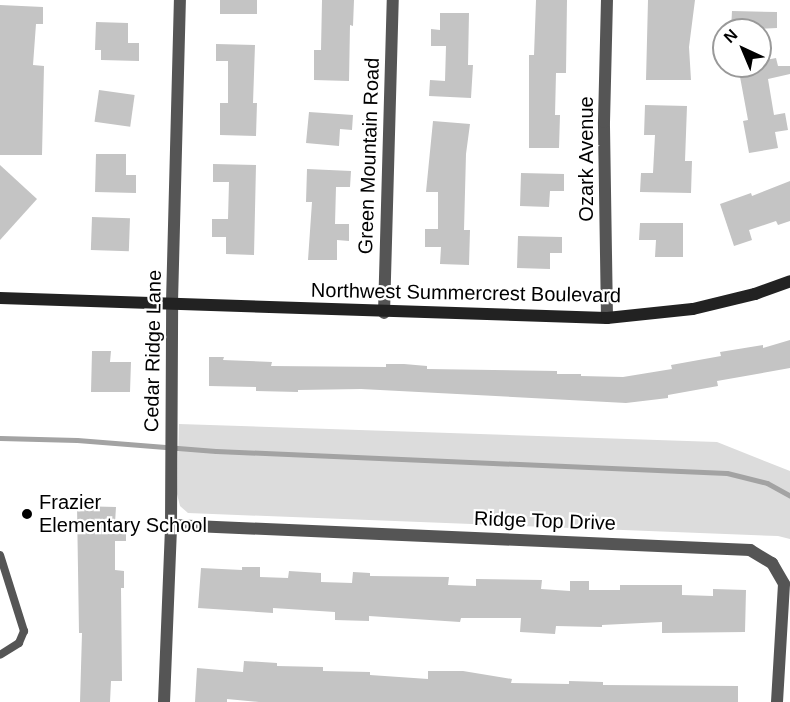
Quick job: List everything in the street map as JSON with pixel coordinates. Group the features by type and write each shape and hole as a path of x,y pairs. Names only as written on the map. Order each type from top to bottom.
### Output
{"street":[{"name":"Cedar Ridge Lane","path":"164,702 171,525 172,302 180,0"},
{"name":"Green Mountain Road","path":"384,313 393,0"},
{"name":"Ozark Avenue","path":"607,0 604,122 607,318"},
{"name":"Northwest Summercrest Boulevard","path":"0,298 172,302 384,313 607,318 693,309 755,294 790,281"},
{"name":"Ridge Top Drive","path":"171,525 750,550 772,563 784,584 777,702"}],"lane":[{"path":"0,555 24,631 19,644 0,655"}],"shaded area":[{"path":"179,424 717,442 790,471 790,539 778,536 188,513 180,506 177,494"}],"building":[{"path":"220,0 257,0 257,14 220,14"},
{"path":"322,0 354,0 353,26 350,25 349,81 314,80 314,50 321,50"},
{"path":"536,0 567,0 566,73 556,73 555,115 560,115 559,148 529,148 529,55 534,55"},
{"path":"648,0 695,0 689,47 691,80 646,80"},
{"path":"0,5 43,7 43,24 36,24 33,65 44,66 42,155 0,155"},
{"path":"732,11 777,12 777,28 772,28 772,18 732,18"},
{"path":"440,13 469,13 468,65 473,65 471,98 429,96 430,80 445,81 446,46 431,46 431,29 440,30"},
{"path":"96,22 128,23 128,43 139,43 139,61 101,60 101,50 95,50"},
{"path":"216,44 255,45 253,103 257,103 256,136 220,135 220,103 228,103 228,61 216,61"},
{"path":"776,58 778,66 790,66 790,74 768,79 774,115 785,113 788,130 775,132 778,148 749,153 743,121 748,120 740,78 772,78 772,59"},
{"path":"99,90 135,95 130,127 95,122"},
{"path":"645,105 687,106 685,161 692,161 691,193 640,192 641,173 653,173 655,135 644,135"},
{"path":"309,112 353,115 352,130 340,129 339,146 306,143"},
{"path":"433,121 470,124 466,154 464,230 470,230 469,265 440,264 441,247 425,247 425,229 438,229 438,192 426,192"},
{"path":"96,154 126,154 126,175 136,175 136,193 95,192"},
{"path":"213,164 256,165 254,255 226,254 226,237 212,237 212,219 228,219 229,182 213,182"},
{"path":"0,165 37,199 0,240"},
{"path":"307,169 351,171 350,187 336,187 335,224 349,224 349,241 337,240 337,260 308,260 312,202 306,202"},
{"path":"521,173 564,174 564,191 550,191 549,207 520,206"},
{"path":"790,181 790,221 778,225 776,221 749,230 752,240 734,246 720,204 751,193 752,196"},
{"path":"92,217 130,218 129,251 91,250"},
{"path":"640,223 683,223 683,257 655,257 656,240 639,240"},
{"path":"518,236 562,237 562,253 550,253 550,269 517,268"},
{"path":"790,340 790,368 717,381 718,386 668,395 668,398 626,403 361,389 298,390 298,392 256,391 256,387 209,386 209,357 224,357 223,360 272,362 271,366 386,367 386,364 404,364 427,366 427,369 557,371 557,374 623,377 672,369 671,365 721,356 720,352 763,345 763,348"},
{"path":"92,351 111,351 110,362 131,362 130,392 91,392"},
{"path":"77,506 116,507 115,523 126,523 126,541 115,541 115,570 124,571 124,588 121,588 122,681 111,681 110,702 80,702 82,633 79,633"},
{"path":"242,567 260,567 260,577 288,578 289,571 321,573 321,582 352,583 353,572 370,573 370,576 449,577 448,585 476,586 476,579 542,580 541,589 570,591 570,581 589,581 589,590 620,590 620,585 682,585 682,595 713,596 713,589 746,590 745,632 662,633 662,622 602,625 602,627 556,626 555,634 520,632 521,618 461,618 460,622 369,616 369,621 335,620 335,612 273,608 273,613 198,608 201,568 242,570"},
{"path":"244,661 277,663 277,666 323,667 323,671 370,672 370,675 428,679 428,671 463,671 512,679 511,683 569,684 569,681 603,682 603,685 738,686 738,702 259,702 227,699 227,702 195,702 197,668 243,672"}],"waterway":[{"path":"0,438 77,440 216,451 727,473 767,483 790,496"}],"place":[{"name":"Frazier Elementary School","path":"27,514"}]}
